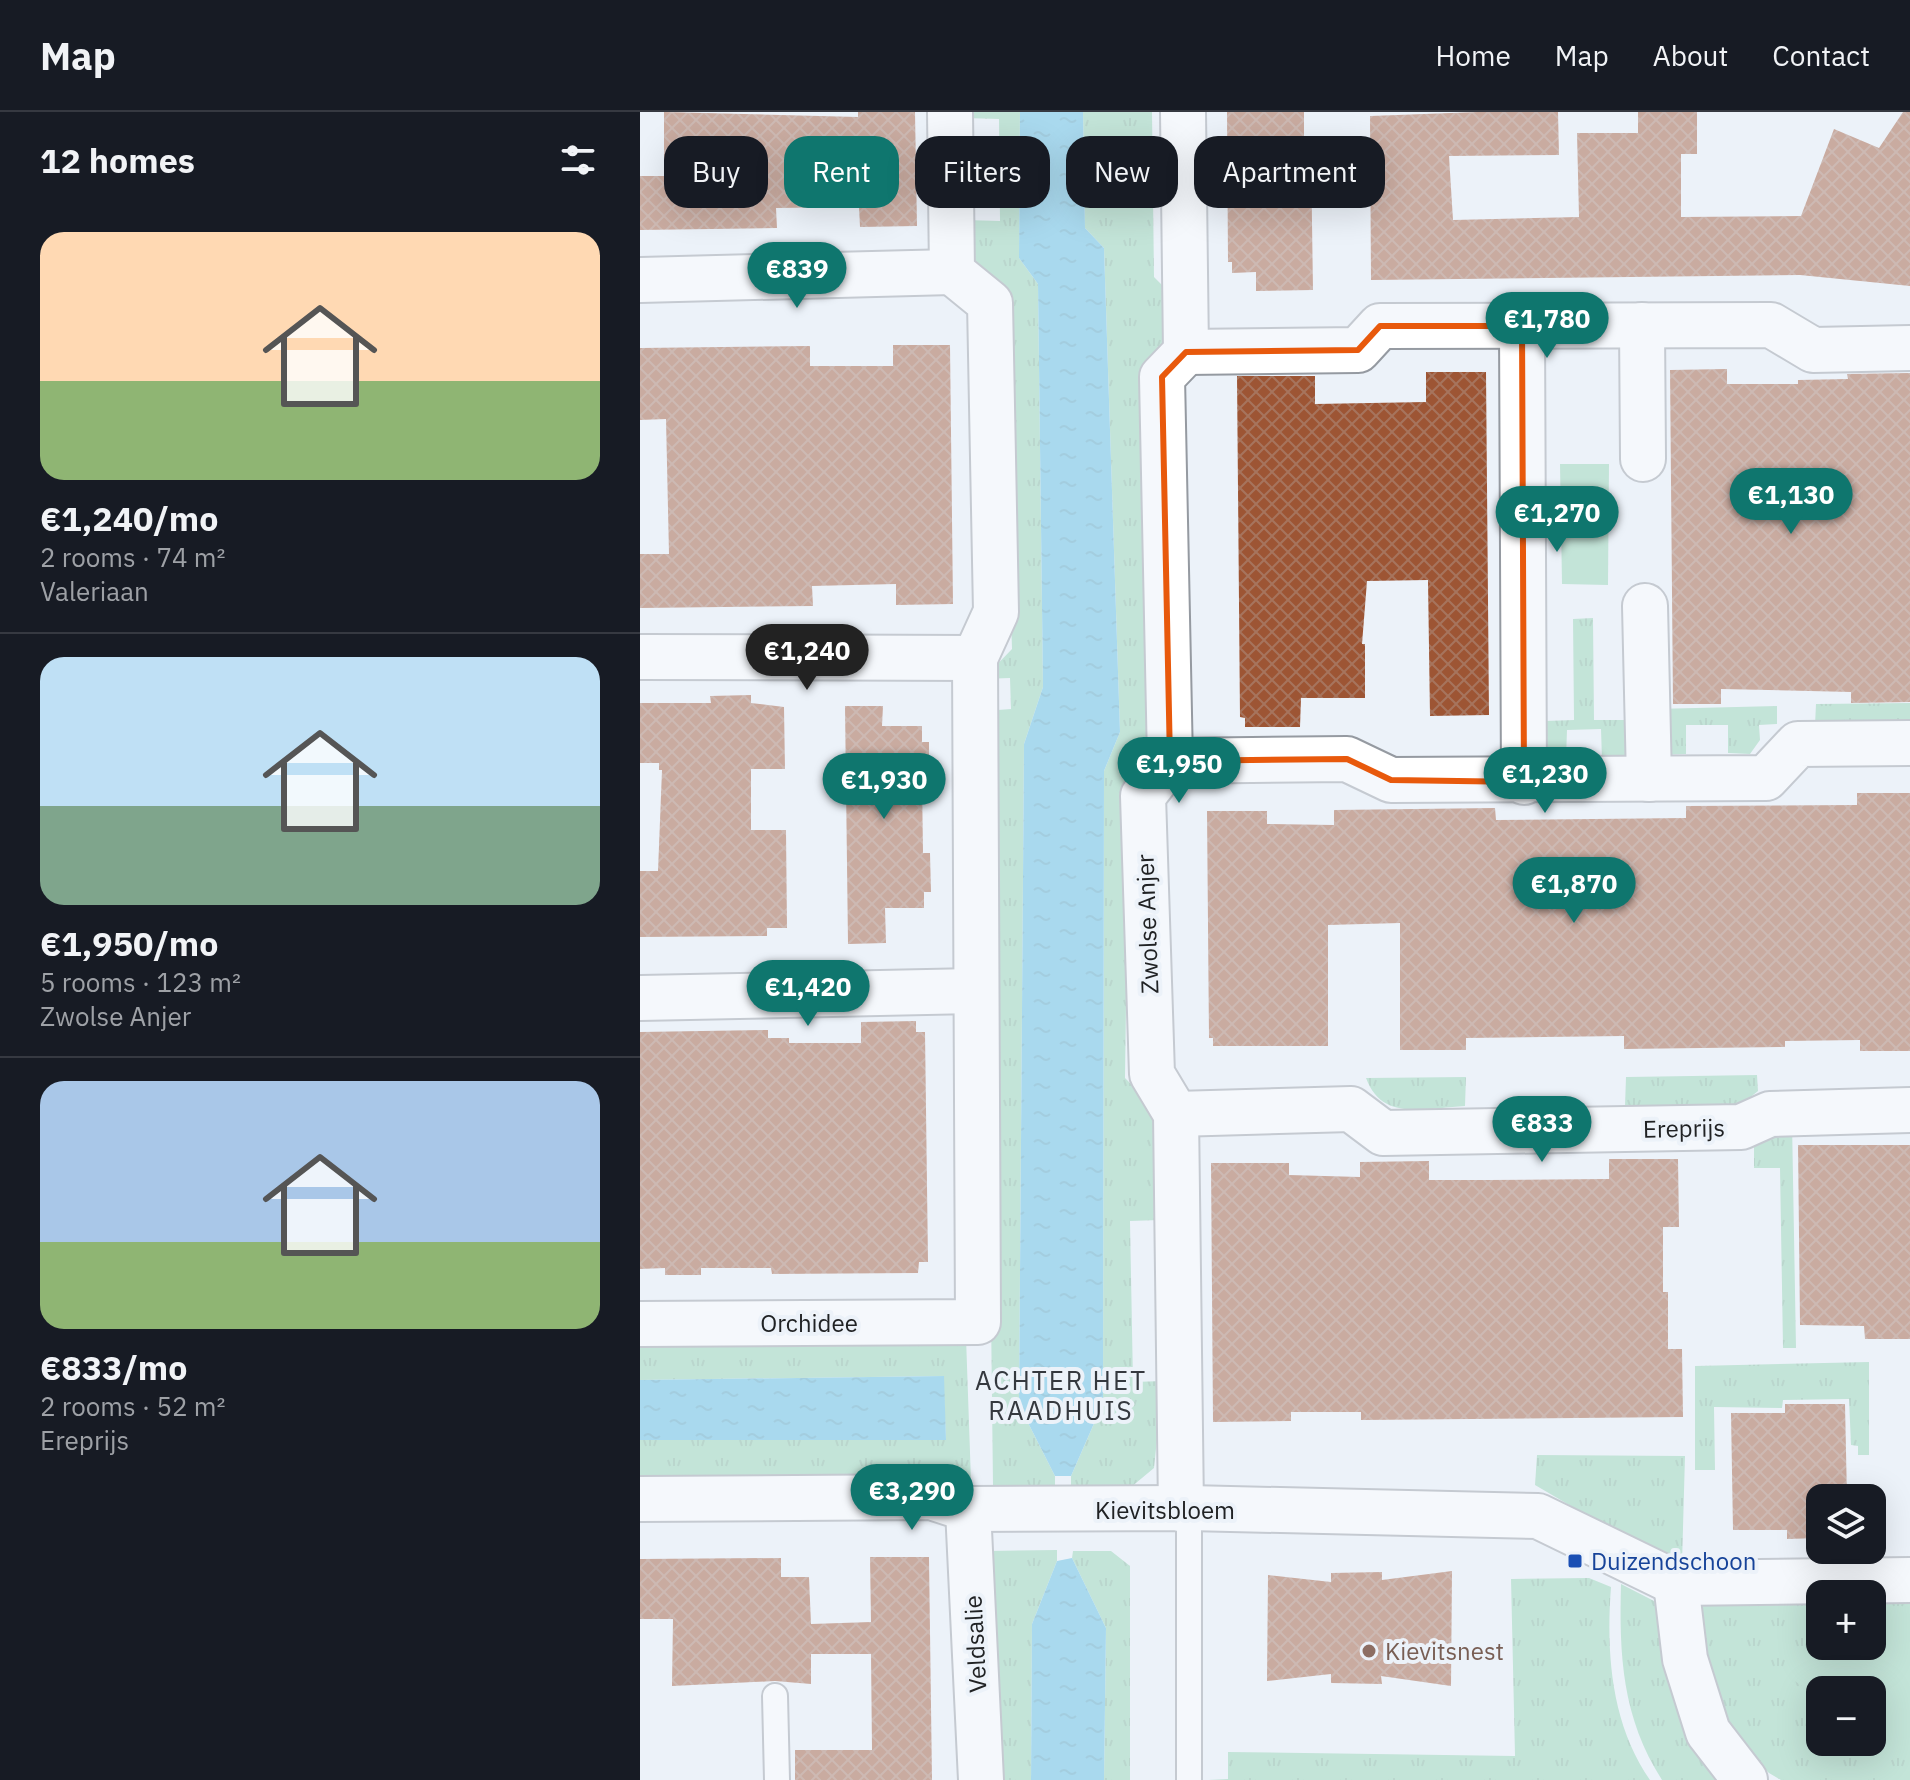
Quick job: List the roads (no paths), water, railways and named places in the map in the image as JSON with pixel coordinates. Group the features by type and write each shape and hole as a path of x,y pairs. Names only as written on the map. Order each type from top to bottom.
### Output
{"street":[{"path":"950,112 952,272"},
{"path":"1183,112 1186,352 1162,377 1170,761 1347,759 1391,780 1524,782 1766,778 1798,744 1910,743"},
{"path":"640,280 952,272 990,303 996,612 975,658 974,991 640,998"},
{"path":"1642,325 1643,459"},
{"path":"1186,352 1358,350 1380,326 1771,325 1813,350 1910,348"},
{"path":"1522,326 1524,782"},
{"path":"1645,606 1649,779"},
{"path":"640,657 975,658"},
{"name":"Zwolse Anjer","path":"1170,761 1143,796 1152,1074 1176,1114"},
{"name":"Orchidee","path":"640,1324 978,1322 974,991"},
{"name":"Ereprijs","path":"1176,1114 1351,1109 1383,1133 1741,1127 1770,1114 1910,1110"},
{"path":"1176,1114 1185,1508"},
{"name":"Kievitsbloem","path":"640,1499 931,1497 968,1509 1185,1508 1538,1516 1676,1583 1910,1580"},
{"name":"Veldsalie","path":"968,1509 981,1780"},
{"path":"1676,1583 1685,1659 1708,1732 1745,1780"}],"lane":[{"path":"1185,1508 1189,1780"},
{"path":"775,1696 777,1780"}],"water":[{"path":"1020,112 1083,112 1083,136 1066,136 1066,208 1085,208 1085,228 1104,248 1120,732 1104,771 1103,1403 1071,1476 1055,1476 1019,1405 1024,744 1043,687 1038,284 1019,258 1019,208 1050,208 1050,136 1020,136"},
{"path":"944,1376 946,1440 640,1440 640,1380"},
{"path":"1072,1558 1106,1628 1104,1780 1031,1780 1032,1624 1057,1561"}],"place":[{"name":"Duizendschoon","path":"1575,1561"},
{"name":"Kievitsnest","path":"1369,1651"}],"district":[{"name":"ACHTER HET RAADHUIS","path":"1061,1395"}]}
